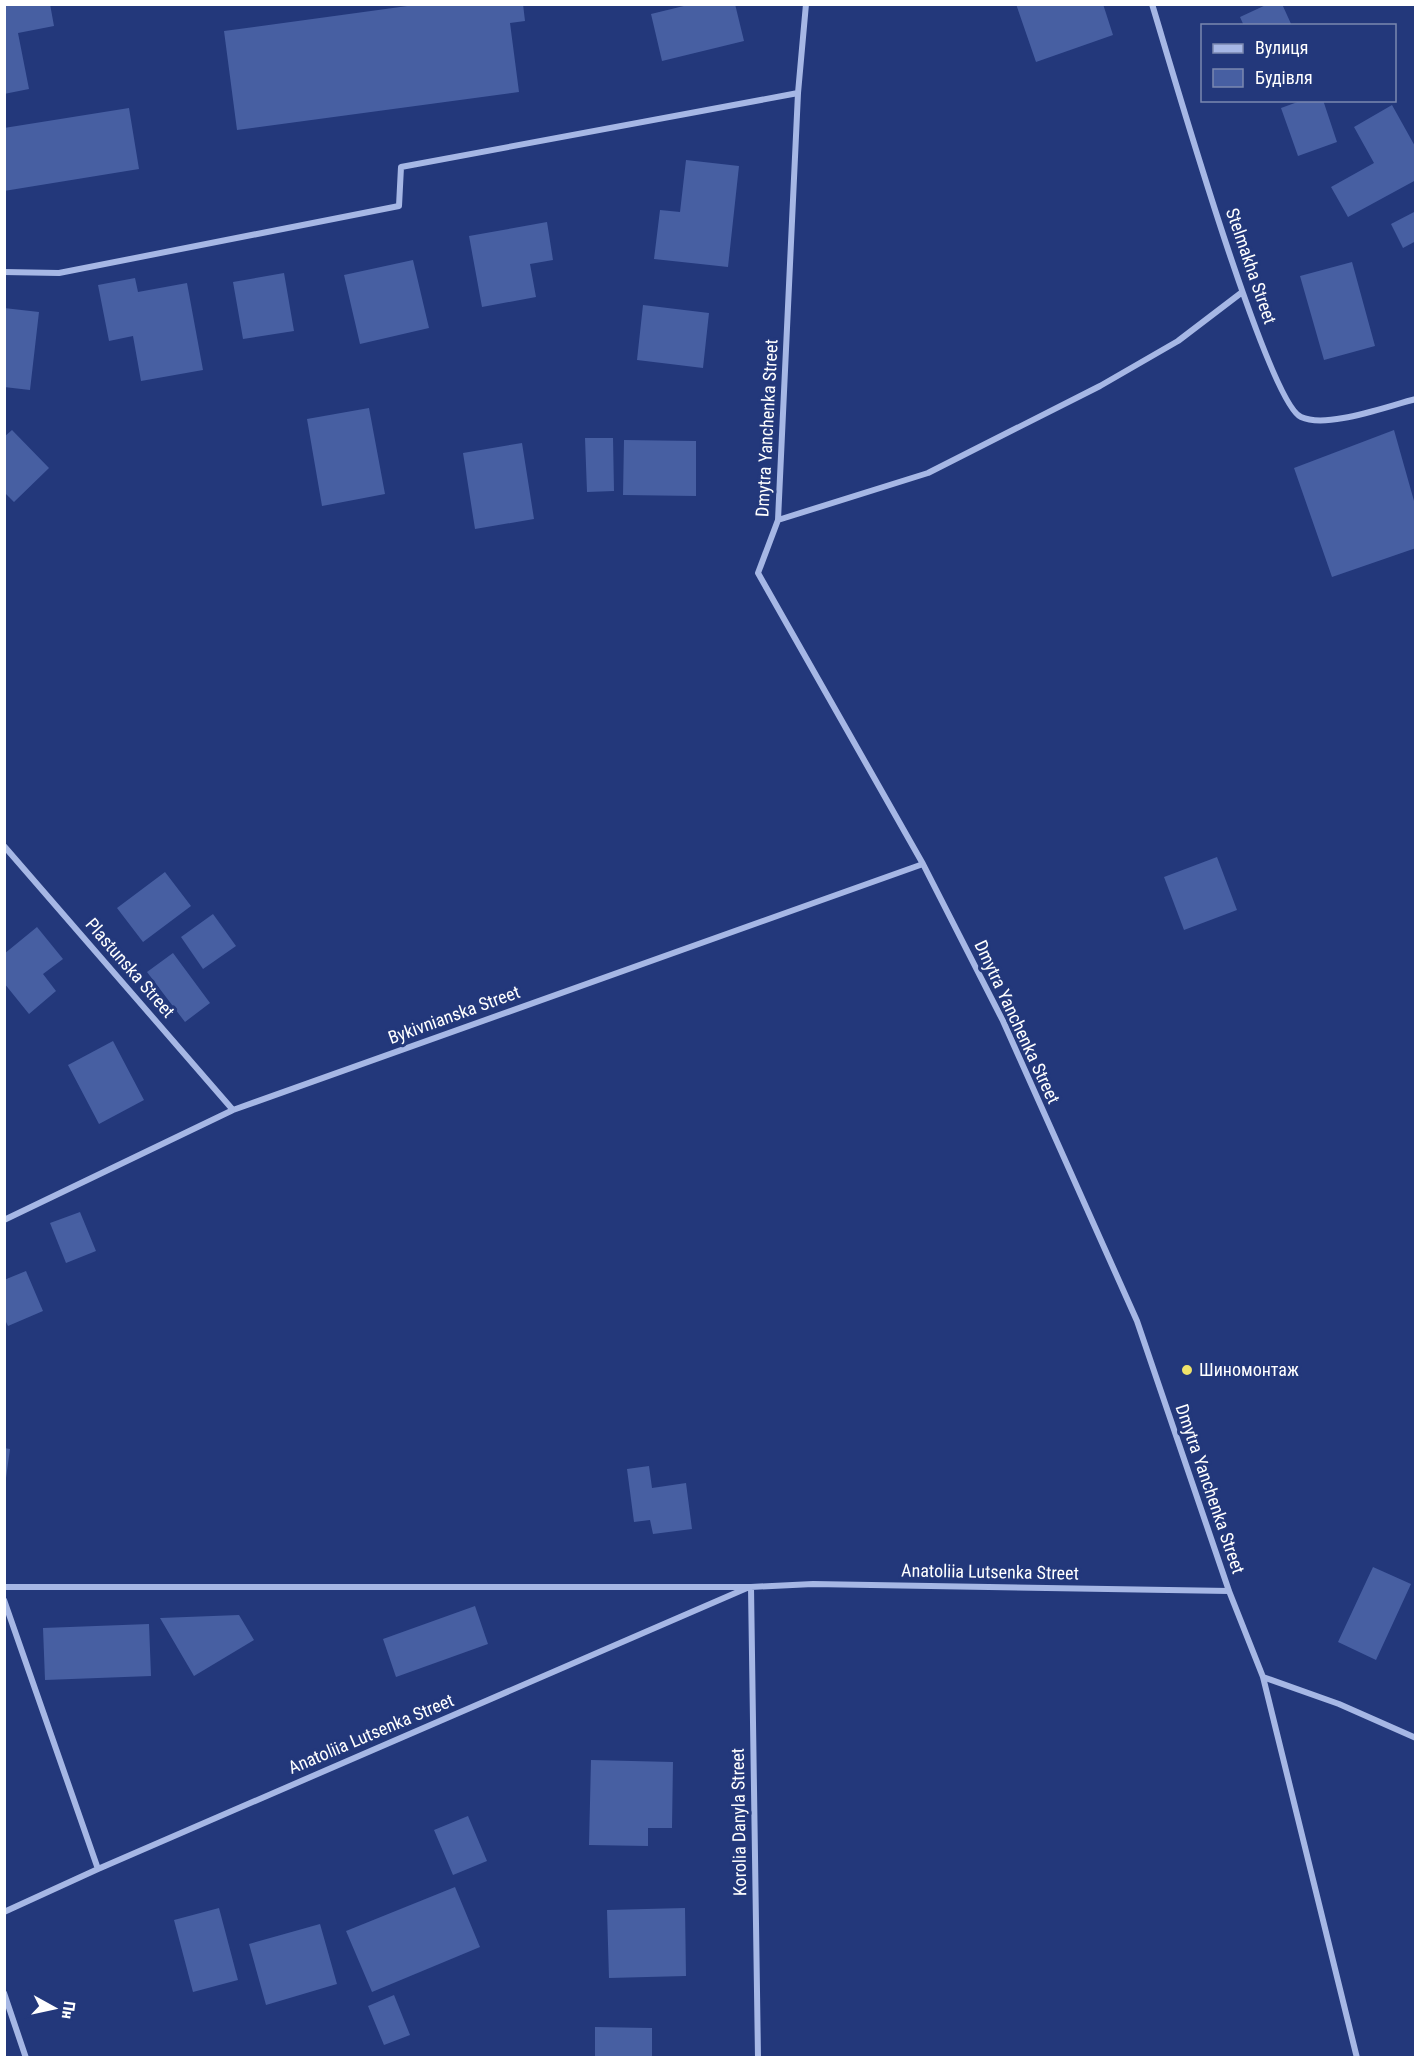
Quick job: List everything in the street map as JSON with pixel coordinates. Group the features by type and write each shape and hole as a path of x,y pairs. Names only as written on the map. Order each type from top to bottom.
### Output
{"street":[{"name":"Dmytra Yanchenka Street","path":"806,4 798,93 778,520 758,573 924,864 1003,1021 1137,1321 1229,1591 1263,1677 1357,2058"},
{"name":"Stelmakha Street","path":"1152,4 1241,293 1286,400 1298,417 1320,422 1416,399"},
{"path":"4,272 59,273 399,206 401,167 798,93"},
{"path":"778,520 928,473 1100,386 1178,340 1241,293"},
{"name":"Plastunska Street","path":"4,846 233,1110"},
{"name":"Bykivnianska Street","path":"4,1220 233,1110 924,864"},
{"name":"Anatoliia Lutsenka Street","path":"4,1587 751,1587 813,1584 1229,1591"},
{"name":"Anatoliia Lutsenka Street","path":"4,1912 98,1869 751,1587"},
{"name":"Korolia Danyla Street","path":"751,1587 758,2058"},
{"path":"4,1600 98,1869"},
{"path":"1263,1677 1339,1704 1416,1738"},
{"path":"4,1993 26,2058"}],"building":[{"path":"4,4 50,4 54,26 18,33 29,89 4,94"},
{"path":"422,4 523,4 525,21 510,23 519,92 237,130 224,31"},
{"path":"692,4 735,4 744,41 662,61 651,14"},
{"path":"1016,4 1103,4 1113,35 1036,62"},
{"path":"1268,4 1282,4 1291,24 1243,24 1240,17"},
{"path":"1298,102 1324,102 1337,142 1298,156 1281,108"},
{"path":"1392,105 1416,148 1416,180 1348,217 1331,187 1374,163 1354,127"},
{"path":"129,108 139,169 4,191 4,128"},
{"path":"686,160 739,166 728,267 654,259 660,210 680,212"},
{"path":"1416,211 1416,241 1403,248 1391,224"},
{"path":"547,222 553,260 530,264 536,297 482,307 469,236"},
{"path":"413,260 429,328 360,344 344,275"},
{"path":"1352,262 1375,346 1324,360 1300,276"},
{"path":"284,273 294,331 243,339 233,282"},
{"path":"135,278 138,292 187,283 203,370 141,381 133,336 109,341 98,285"},
{"path":"643,305 709,313 703,368 637,360"},
{"path":"4,308 39,312 30,390 4,387"},
{"path":"369,408 385,494 322,506 307,419"},
{"path":"12,430 49,468 14,502 4,492 4,437"},
{"path":"1394,430 1416,508 1416,548 1332,577 1294,468"},
{"path":"585,438 613,438 614,491 587,492"},
{"path":"624,440 696,441 696,496 623,495"},
{"path":"522,443 534,519 475,529 463,453"},
{"path":"1217,857 1237,910 1184,930 1164,877"},
{"path":"165,872 191,906 143,942 117,908"},
{"path":"213,914 236,946 203,969 181,937"},
{"path":"37,927 63,959 43,974 56,991 29,1014 4,983 4,954"},
{"path":"173,953 210,1003 185,1022 147,972"},
{"path":"113,1041 144,1100 99,1124 68,1065"},
{"path":"80,1212 96,1251 66,1263 50,1223"},
{"path":"26,1271 43,1311 8,1326 4,1318 4,1280"},
{"path":"4,1448 10,1449 6,1478 4,1478"},
{"path":"649,1466 652,1488 686,1483 692,1529 653,1534 650,1520 634,1522 627,1469"},
{"path":"1373,1567 1411,1584 1376,1660 1338,1642"},
{"path":"475,1606 488,1644 396,1677 383,1639"},
{"path":"239,1615 254,1640 194,1676 160,1618"},
{"path":"149,1624 151,1676 45,1680 43,1628"},
{"path":"591,1760 673,1762 672,1828 648,1828 648,1846 589,1845"},
{"path":"468,1816 487,1861 453,1875 434,1830"},
{"path":"455,1887 480,1947 372,1992 346,1931"},
{"path":"219,1908 238,1980 193,1992 174,1920"},
{"path":"685,1908 686,1976 609,1978 607,1910"},
{"path":"320,1924 337,1984 266,2005 249,1944"},
{"path":"394,1995 410,2035 384,2045 368,2006"},
{"path":"595,2027 652,2028 652,2058 595,2058"}],"place":[{"name":"Шиномонтаж","path":"1187,1370"}]}
